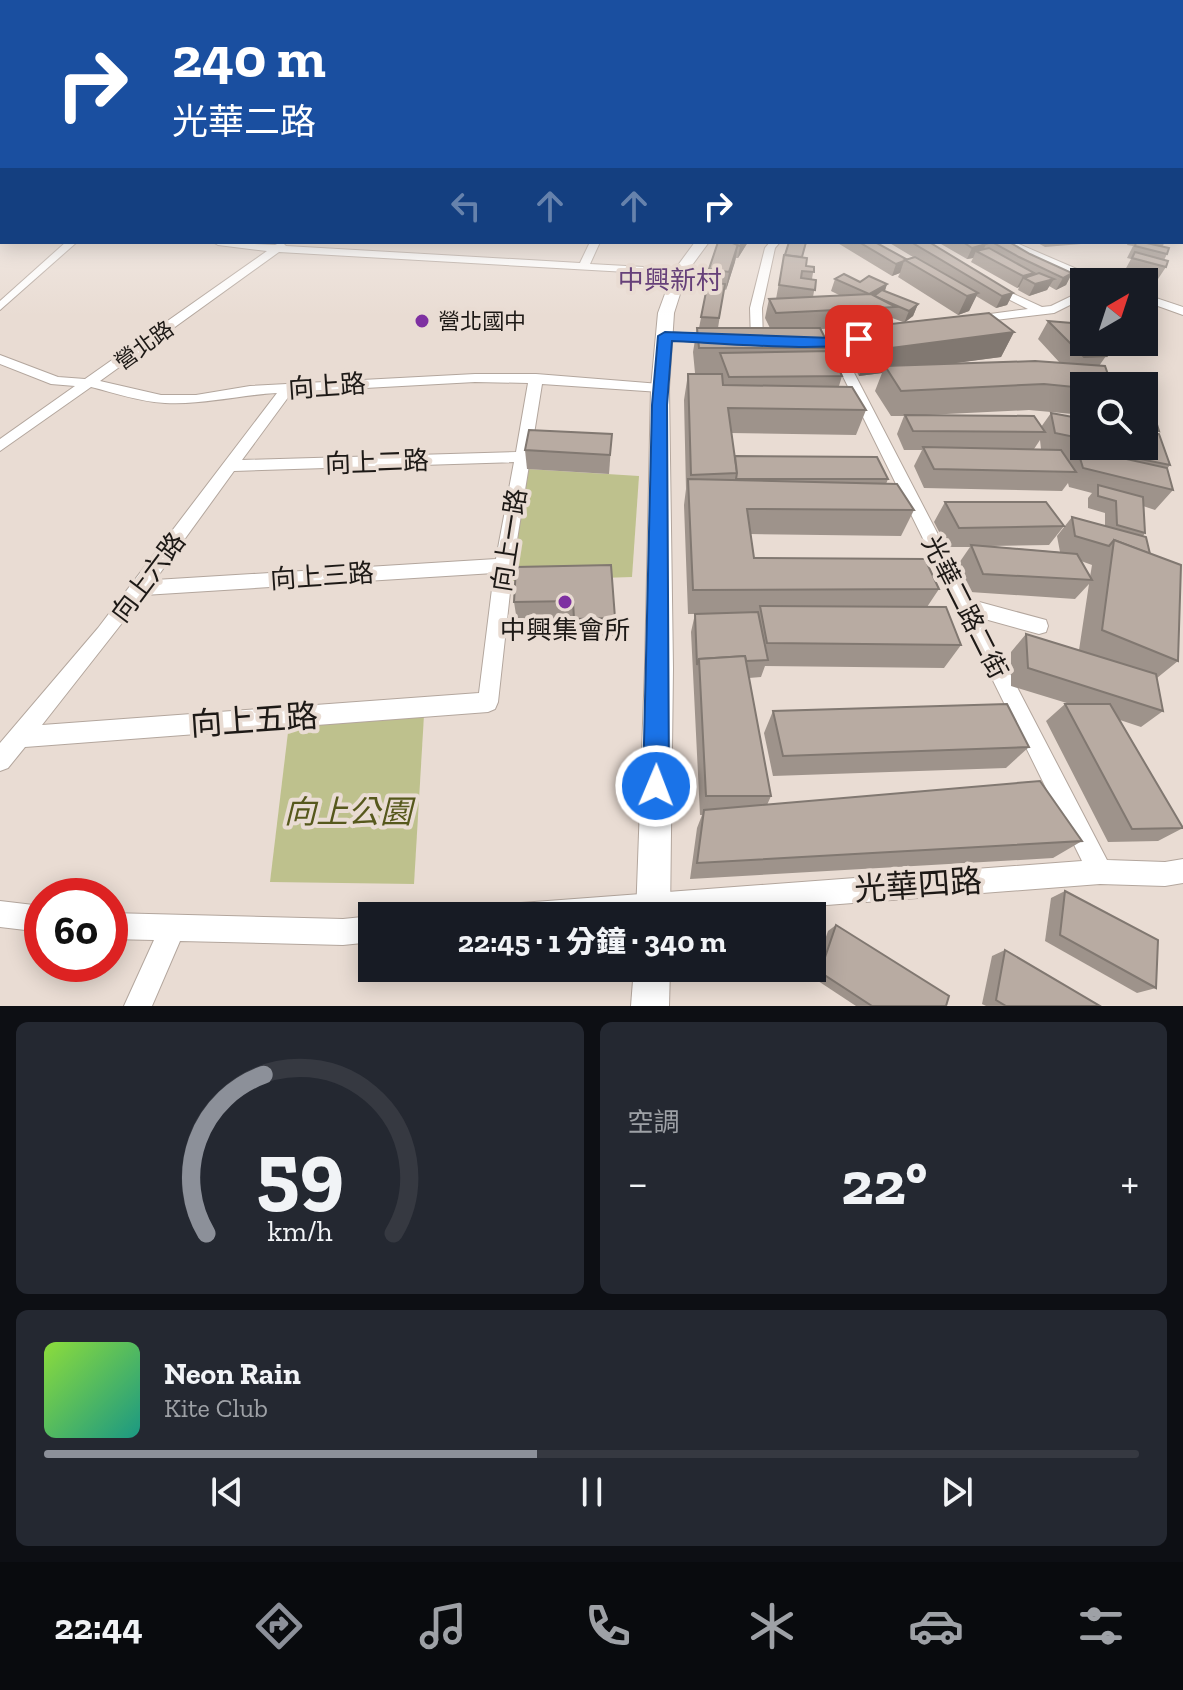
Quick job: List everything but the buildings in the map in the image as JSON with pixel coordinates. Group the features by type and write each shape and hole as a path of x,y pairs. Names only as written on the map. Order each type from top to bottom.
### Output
{"main road":[{"path":"653,902 659,653 660,388 666,313 680,272 701,244"},
{"path":"650,1006 651,982"}],"street":[{"path":"0,307 70,244"},
{"path":"250,244 680,272"},
{"path":"357,252 365,244"},
{"path":"583,267 594,244"},
{"path":"757,341 756,308 773,244"},
{"path":"1010,244 1070,271"},
{"name":"營北路","path":"0,446 282,246"},
{"path":"977,277 1037,309"},
{"path":"955,324 1037,309 1054,309 1070,300"},
{"path":"1158,302 1183,311"},
{"path":"665,336 727,339"},
{"path":"742,340 772,341"},
{"name":"光華二路二街","path":"832,342 1100,872"},
{"name":"向上路","path":"0,359 56,381 90,383 161,399 460,378 536,378 660,388"},
{"name":"向上一路","path":"488,702 504,565 536,378"},
{"name":"向上六路","path":"0,760 140,588 288,388"},
{"name":"向上二路","path":"232,466 523,457"},
{"name":"向上三路","path":"140,588 504,565"},
{"path":"965,606 1039,626"},
{"name":"向上五路","path":"20,737 488,702"},
{"name":"光華四路","path":"747,902 1100,872 1165,874 1183,871"},
{"path":"1,916 24,918"},
{"path":"128,927 358,930"},
{"path":"138,1006 172,928"}],"green space":[{"path":"527,469 639,476 632,577 509,581"},
{"name":"向上公園","path":"424,715 414,884 270,882 289,724"}],"place":[{"name":"營北國中","path":"422,321"},
{"name":"中興集會所","path":"565,602"}],"district":[{"name":"中興新村","path":"670,280"}],"route":[{"path":"656,786 659,405 665,336 757,341 832,342 859,339"}]}
